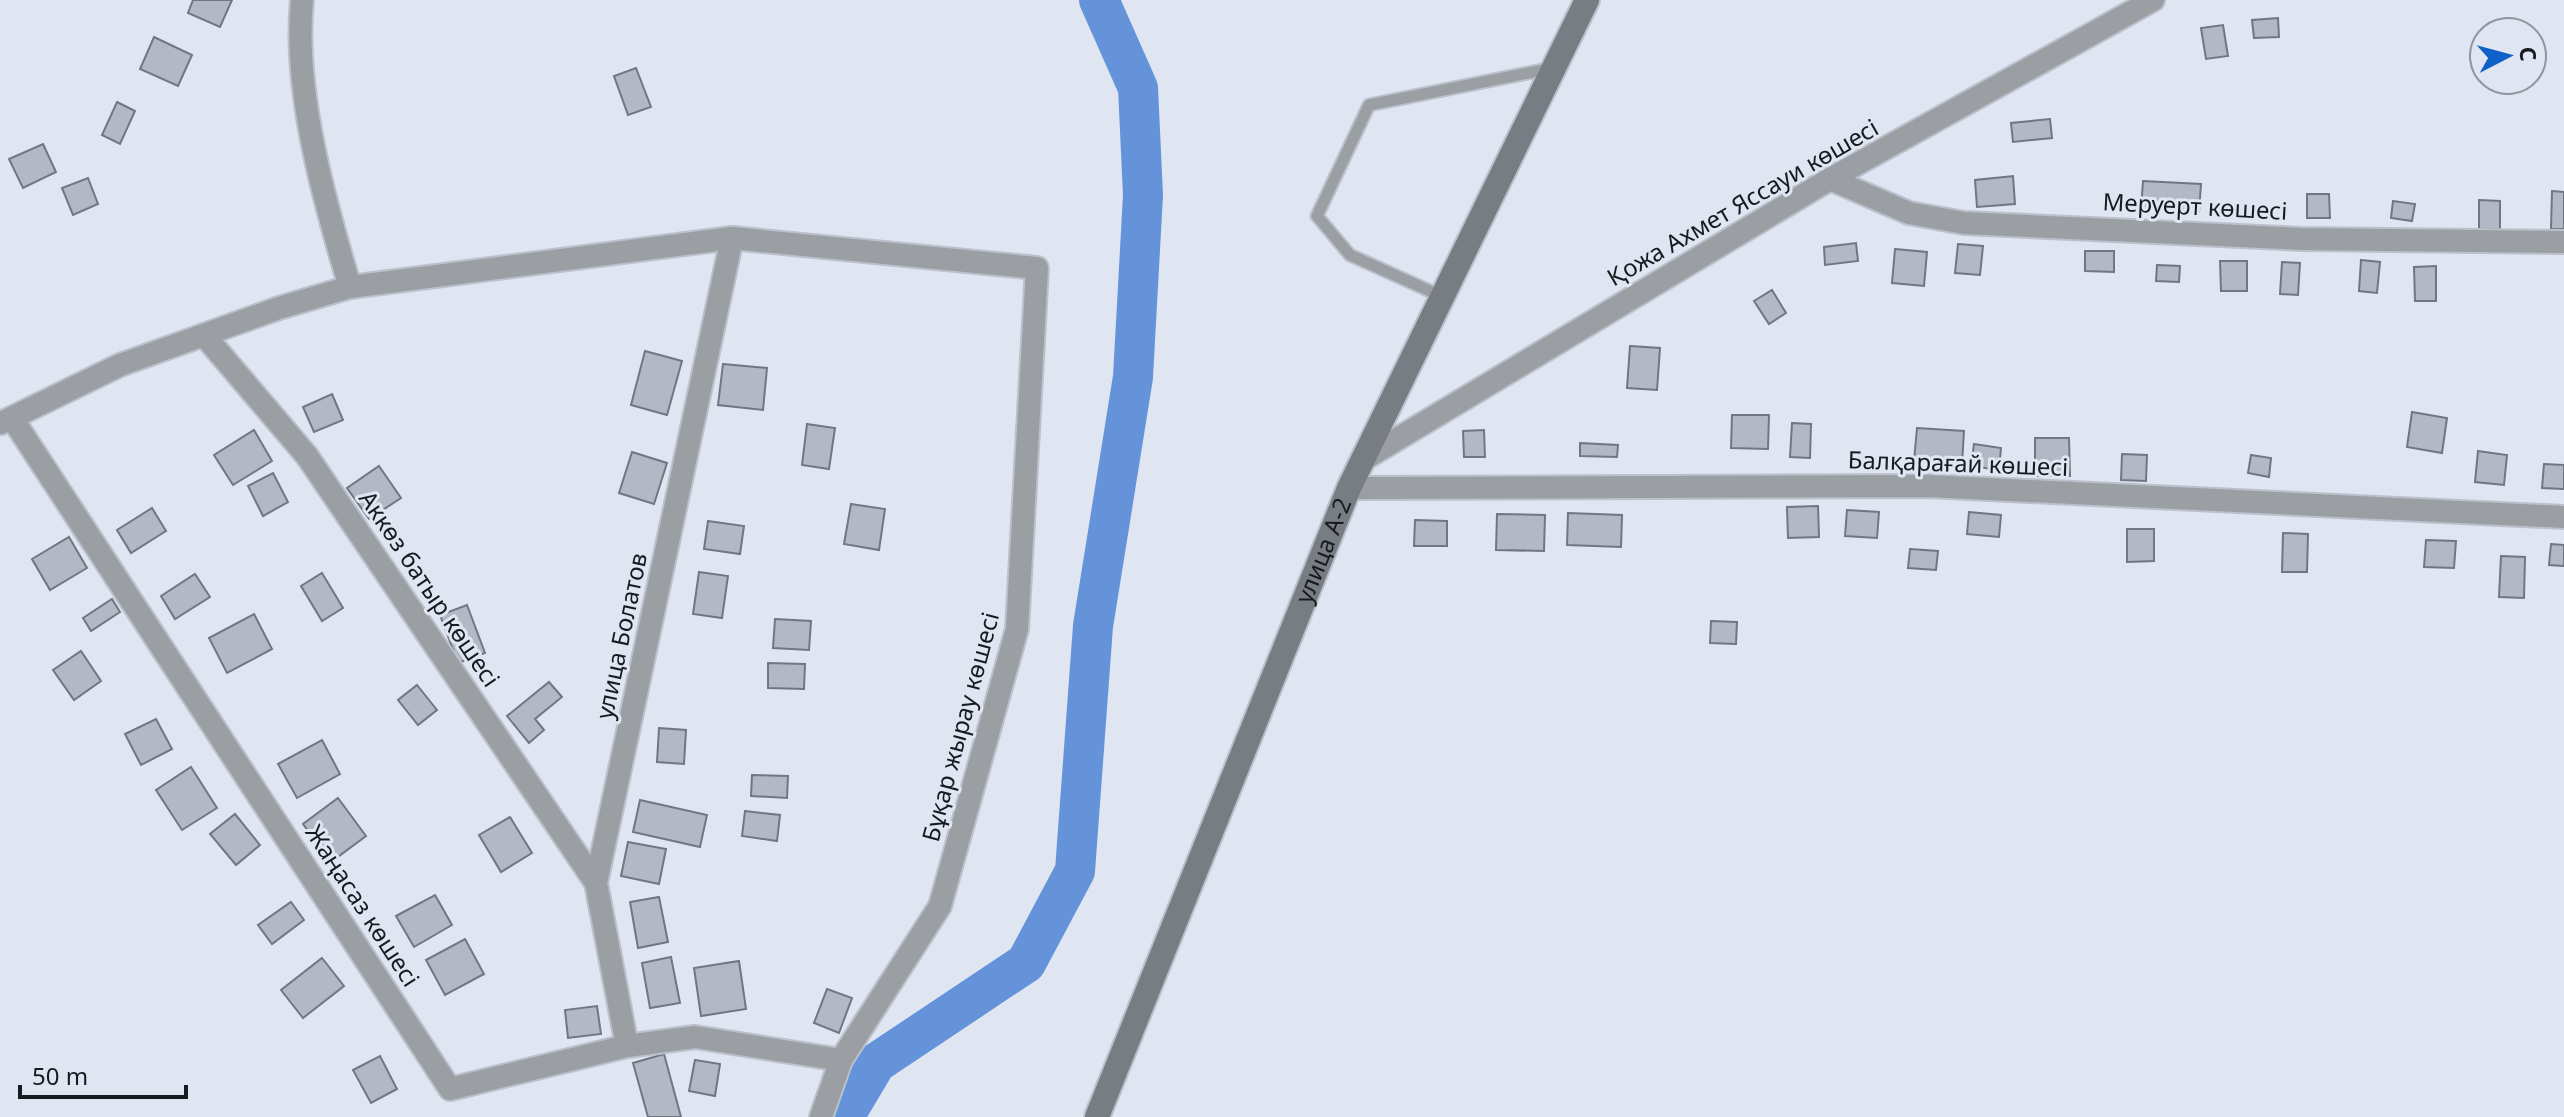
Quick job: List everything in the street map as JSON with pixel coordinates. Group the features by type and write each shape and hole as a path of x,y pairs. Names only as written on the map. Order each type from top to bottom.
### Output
{"main road":[{"name":"улица А-2","path":"1097,1117 1349,488 1587,0"}],"street":[{"path":"302,0 298,37 323,197 350,287"},
{"name":"Қожа Ахмет Яссауи көшесі","path":"1364,459 1830,179 2153,0"},
{"name":"Меруерт көшесі","path":"1830,179 1909,213 1964,223 2302,239 2564,242"},
{"path":"6,421 120,365 350,287 732,238"},
{"name":"Бұқар жырау көшесі","path":"732,238 1037,268 1017,629 940,906 841,1060 821,1117"},
{"name":"улица Болатов","path":"627,1046 596,883 732,238"},
{"name":"Аккөз батыр көшесі","path":"204,335 307,456 596,883"},
{"name":"Жаңасаз көшесі","path":"6,421 450,1089 627,1046 695,1037 841,1060"},
{"name":"Балқарағай көшесі","path":"1349,488 1928,486 2564,517"}],"lane":[{"path":"1441,296 1350,255 1317,216 1369,105 1553,68"}],"building":[{"path":"193,0 232,0 220,27 188,13"},
{"path":"2278,18 2279,37 2254,38 2252,20"},
{"path":"2223,25 2228,56 2206,59 2201,28"},
{"path":"154,37 192,55 178,86 140,69"},
{"path":"636,68 651,107 628,115 614,76"},
{"path":"117,102 135,111 120,144 102,135"},
{"path":"2050,119 2052,138 2013,142 2011,123"},
{"path":"43,144 56,172 23,188 9,159"},
{"path":"2013,176 2015,204 1977,207 1975,180"},
{"path":"88,178 98,204 73,215 62,188"},
{"path":"2143,181 2201,184 2199,212 2141,209"},
{"path":"2552,191 2564,192 2564,229 2551,229"},
{"path":"2307,194 2329,194 2330,218 2307,218"},
{"path":"2479,200 2500,201 2500,229 2479,229"},
{"path":"2393,201 2415,204 2412,221 2391,218"},
{"path":"1856,243 1858,261 1825,265 1824,247"},
{"path":"1958,244 1983,246 1980,275 1955,273"},
{"path":"1895,249 1927,252 1924,286 1892,283"},
{"path":"2085,251 2114,251 2114,272 2085,271"},
{"path":"2361,260 2380,262 2377,293 2359,291"},
{"path":"2220,261 2247,261 2247,291 2221,291"},
{"path":"2282,262 2300,263 2298,295 2280,294"},
{"path":"2157,265 2180,266 2179,282 2156,281"},
{"path":"2436,266 2436,301 2415,301 2414,267"},
{"path":"1772,290 1786,313 1769,324 1754,301"},
{"path":"1630,346 1660,348 1657,390 1627,388"},
{"path":"645,351 682,361 667,415 631,405"},
{"path":"723,364 767,368 763,410 718,405"},
{"path":"332,394 343,420 314,432 303,407"},
{"path":"2412,412 2447,418 2442,453 2407,447"},
{"path":"1732,415 1769,415 1768,449 1731,448"},
{"path":"1792,423 1811,424 1810,458 1790,457"},
{"path":"807,424 835,428 829,469 802,465"},
{"path":"1917,428 1964,431 1962,464 1914,461"},
{"path":"254,430 272,461 233,485 214,455"},
{"path":"1484,430 1485,457 1464,457 1463,431"},
{"path":"2035,438 2069,438 2070,476 2035,476"},
{"path":"1580,443 1618,445 1617,457 1580,456"},
{"path":"1974,444 2001,448 1999,470 1971,466"},
{"path":"2478,451 2507,455 2504,485 2475,482"},
{"path":"632,452 667,463 654,504 619,493"},
{"path":"2122,454 2147,455 2146,481 2121,480"},
{"path":"2251,455 2271,458 2269,477 2248,473"},
{"path":"2544,464 2564,465 2564,489 2542,488"},
{"path":"379,466 401,498 369,519 347,488"},
{"path":"273,473 288,502 263,516 248,486"},
{"path":"851,504 885,509 879,550 844,544"},
{"path":"1818,506 1819,537 1788,538 1787,507"},
{"path":"152,508 166,531 131,553 117,530"},
{"path":"1847,510 1879,512 1877,538 1845,536"},
{"path":"1969,512 2001,515 1999,537 1967,534"},
{"path":"1568,513 1622,515 1621,547 1567,545"},
{"path":"1497,514 1545,515 1544,551 1496,550"},
{"path":"1415,520 1447,521 1447,546 1414,546"},
{"path":"708,521 744,526 740,554 704,549"},
{"path":"2127,529 2154,529 2154,561 2127,562"},
{"path":"2283,533 2308,534 2307,572 2282,572"},
{"path":"69,537 87,568 50,590 32,559"},
{"path":"2426,540 2456,541 2454,568 2424,567"},
{"path":"2551,544 2564,545 2564,566 2549,565"},
{"path":"1910,549 1938,551 1936,570 1908,568"},
{"path":"2501,556 2525,557 2524,598 2499,597"},
{"path":"699,572 728,576 722,618 693,614"},
{"path":"322,573 343,608 322,621 301,586"},
{"path":"195,574 210,597 175,619 161,596"},
{"path":"112,599 120,612 91,631 83,618"},
{"path":"467,605 485,653 458,663 440,615"},
{"path":"254,614 272,649 227,673 209,638"},
{"path":"775,619 811,621 809,650 773,648"},
{"path":"1711,621 1737,622 1736,644 1710,643"},
{"path":"81,651 101,681 74,700 53,670"},
{"path":"768,663 805,664 804,689 768,688"},
{"path":"549,682 562,697 535,719 544,730 529,743 507,716"},
{"path":"417,685 437,710 418,725 398,700"},
{"path":"156,719 172,749 141,765 125,734"},
{"path":"659,728 686,730 684,764 657,762"},
{"path":"322,740 340,774 297,798 278,764"},
{"path":"191,767 217,808 182,830 156,790"},
{"path":"752,775 788,776 787,798 751,796"},
{"path":"338,798 366,836 331,862 303,824"},
{"path":"640,800 707,815 700,847 633,832"},
{"path":"745,811 780,815 777,841 742,836"},
{"path":"235,814 260,845 236,865 210,834"},
{"path":"510,817 532,853 501,872 479,835"},
{"path":"628,842 666,849 659,884 621,876"},
{"path":"435,895 452,925 414,947 396,916"},
{"path":"659,897 668,942 638,948 630,902"},
{"path":"291,902 304,920 272,944 258,925"},
{"path":"465,939 484,974 445,995 426,960"},
{"path":"671,957 680,1003 650,1008 642,963"},
{"path":"322,958 344,986 303,1018 281,990"},
{"path":"739,961 746,1009 701,1016 694,968"},
{"path":"827,989 852,998 839,1033 814,1023"},
{"path":"597,1006 601,1034 568,1038 565,1010"},
{"path":"664,1054 681,1117 648,1117 633,1063"},
{"path":"380,1056 397,1089 371,1103 353,1070"},
{"path":"695,1060 720,1064 715,1096 689,1091"}],"waterway":[{"path":"844,1117 876,1063 1026,963 1075,871 1093,626 1133,377 1143,195 1138,88 1099,0"}]}
